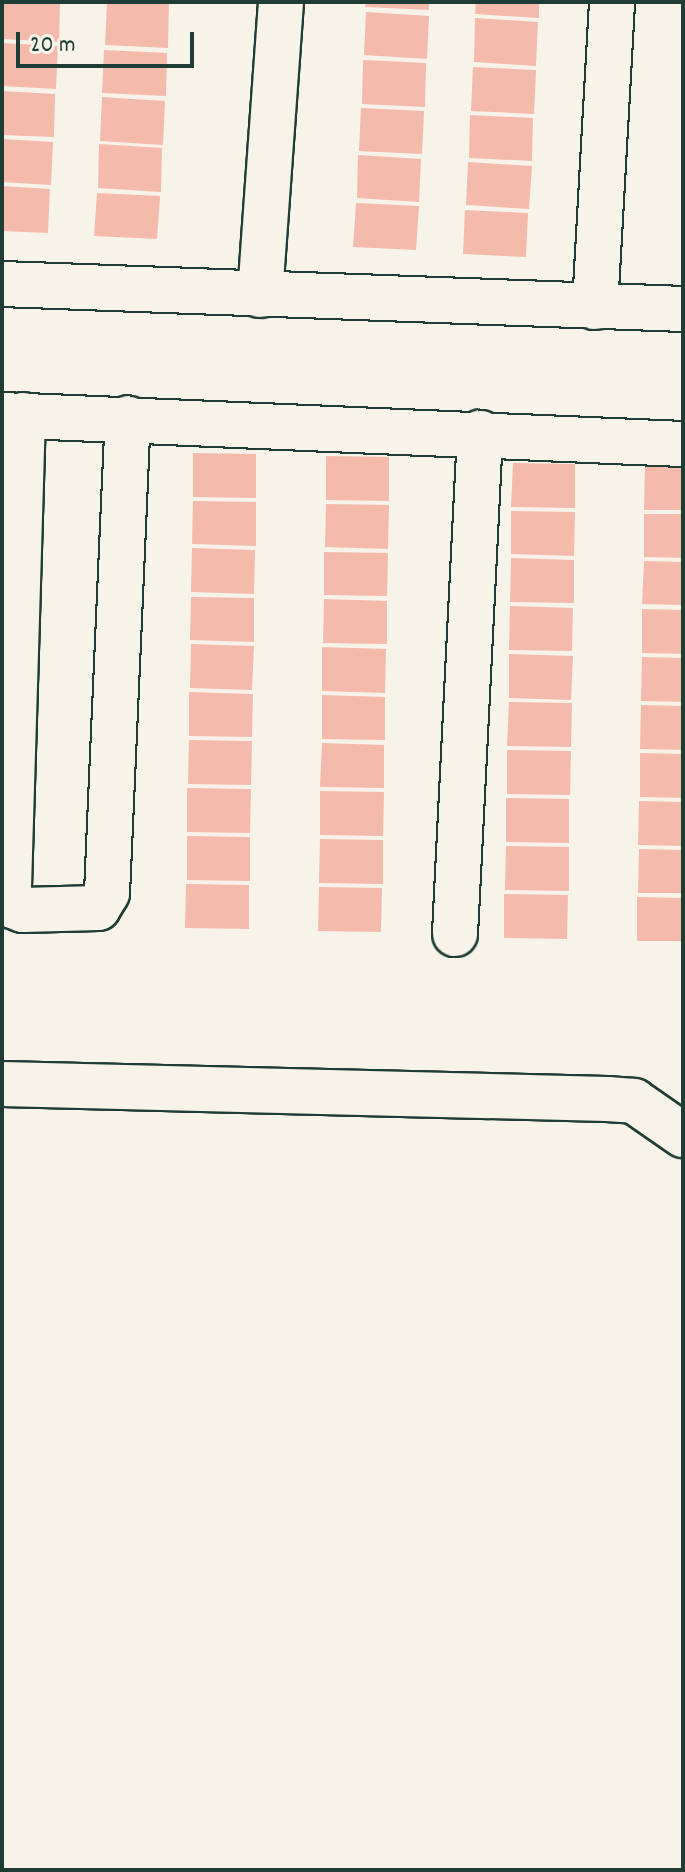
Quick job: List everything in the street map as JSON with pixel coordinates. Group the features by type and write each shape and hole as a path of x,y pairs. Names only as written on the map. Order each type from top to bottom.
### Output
{"street":[{"path":"260,295 281,2"},
{"path":"595,307 612,2"},
{"path":"2,284 683,309"},
{"path":"128,418 107,893 98,908 23,910 13,906 9,898 12,415 128,418 480,433 683,444"},
{"path":"455,934 480,433"},
{"path":"2,1084 634,1101 683,1135"}],"building":[{"path":"2,2 60,2 59,42 2,39"},
{"path":"107,2 169,2 168,48 105,45"},
{"path":"366,2 429,2 429,10 365,7"},
{"path":"476,2 539,2 539,18 475,14"},
{"path":"366,12 429,16 427,59 364,55"},
{"path":"475,18 538,22 536,66 474,62"},
{"path":"2,43 58,46 56,89 2,86"},
{"path":"104,50 167,53 166,96 102,93"},
{"path":"363,60 426,63 425,107 362,104"},
{"path":"473,67 536,70 534,114 471,111"},
{"path":"2,91 55,94 54,137 2,135"},
{"path":"102,97 165,101 163,145 100,141"},
{"path":"361,108 424,111 422,154 359,151"},
{"path":"470,115 533,118 532,161 469,158"},
{"path":"2,139 53,142 51,185 2,182"},
{"path":"99,144 162,148 161,192 98,188"},
{"path":"358,155 421,159 419,202 357,198"},
{"path":"468,162 532,166 529,209 466,205"},
{"path":"2,186 50,189 48,233 2,231"},
{"path":"97,193 160,196 157,239 94,236"},
{"path":"356,203 419,206 416,250 353,247"},
{"path":"465,210 528,213 526,257 463,254"},
{"path":"193,453 256,454 256,498 193,497"},
{"path":"326,456 389,457 389,501 326,500"},
{"path":"513,463 575,464 575,508 511,507"},
{"path":"645,466 683,467 683,510 644,510"},
{"path":"193,501 256,502 256,546 192,544"},
{"path":"326,504 389,505 388,549 325,547"},
{"path":"511,511 575,512 574,556 511,554"},
{"path":"644,514 683,514 683,558 644,557"},
{"path":"192,548 255,550 254,594 191,592"},
{"path":"324,552 388,553 387,596 324,595"},
{"path":"511,558 574,560 574,603 510,602"},
{"path":"644,561 683,562 683,605 642,604"},
{"path":"191,597 254,598 254,642 190,640"},
{"path":"324,599 387,601 387,644 323,643"},
{"path":"510,606 573,608 572,651 509,650"},
{"path":"642,609 683,610 683,654 642,653"},
{"path":"191,644 254,646 252,690 190,688"},
{"path":"322,647 386,649 385,693 322,691"},
{"path":"509,654 573,656 571,700 509,698"},
{"path":"642,657 683,658 683,702 641,701"},
{"path":"189,692 253,694 252,737 189,736"},
{"path":"322,695 385,697 385,740 322,739"},
{"path":"509,702 572,703 571,747 507,746"},
{"path":"641,705 683,706 683,750 640,749"},
{"path":"189,740 252,741 251,785 188,784"},
{"path":"322,743 384,745 384,788 320,787"},
{"path":"507,750 571,751 570,795 507,794"},
{"path":"640,753 683,754 683,798 640,797"},
{"path":"187,788 251,789 250,833 187,832"},
{"path":"320,791 384,792 383,836 320,835"},
{"path":"506,798 569,799 569,843 506,842"},
{"path":"639,801 683,802 683,846 638,845"},
{"path":"187,836 250,837 250,881 187,880"},
{"path":"320,839 383,840 383,884 319,883"},
{"path":"506,846 569,847 569,891 505,890"},
{"path":"639,849 683,850 683,893 638,893"},
{"path":"186,884 249,885 249,929 185,928"},
{"path":"319,887 382,888 381,932 318,931"},
{"path":"504,894 568,895 567,939 504,938"},
{"path":"637,897 683,898 683,941 637,941"}]}
